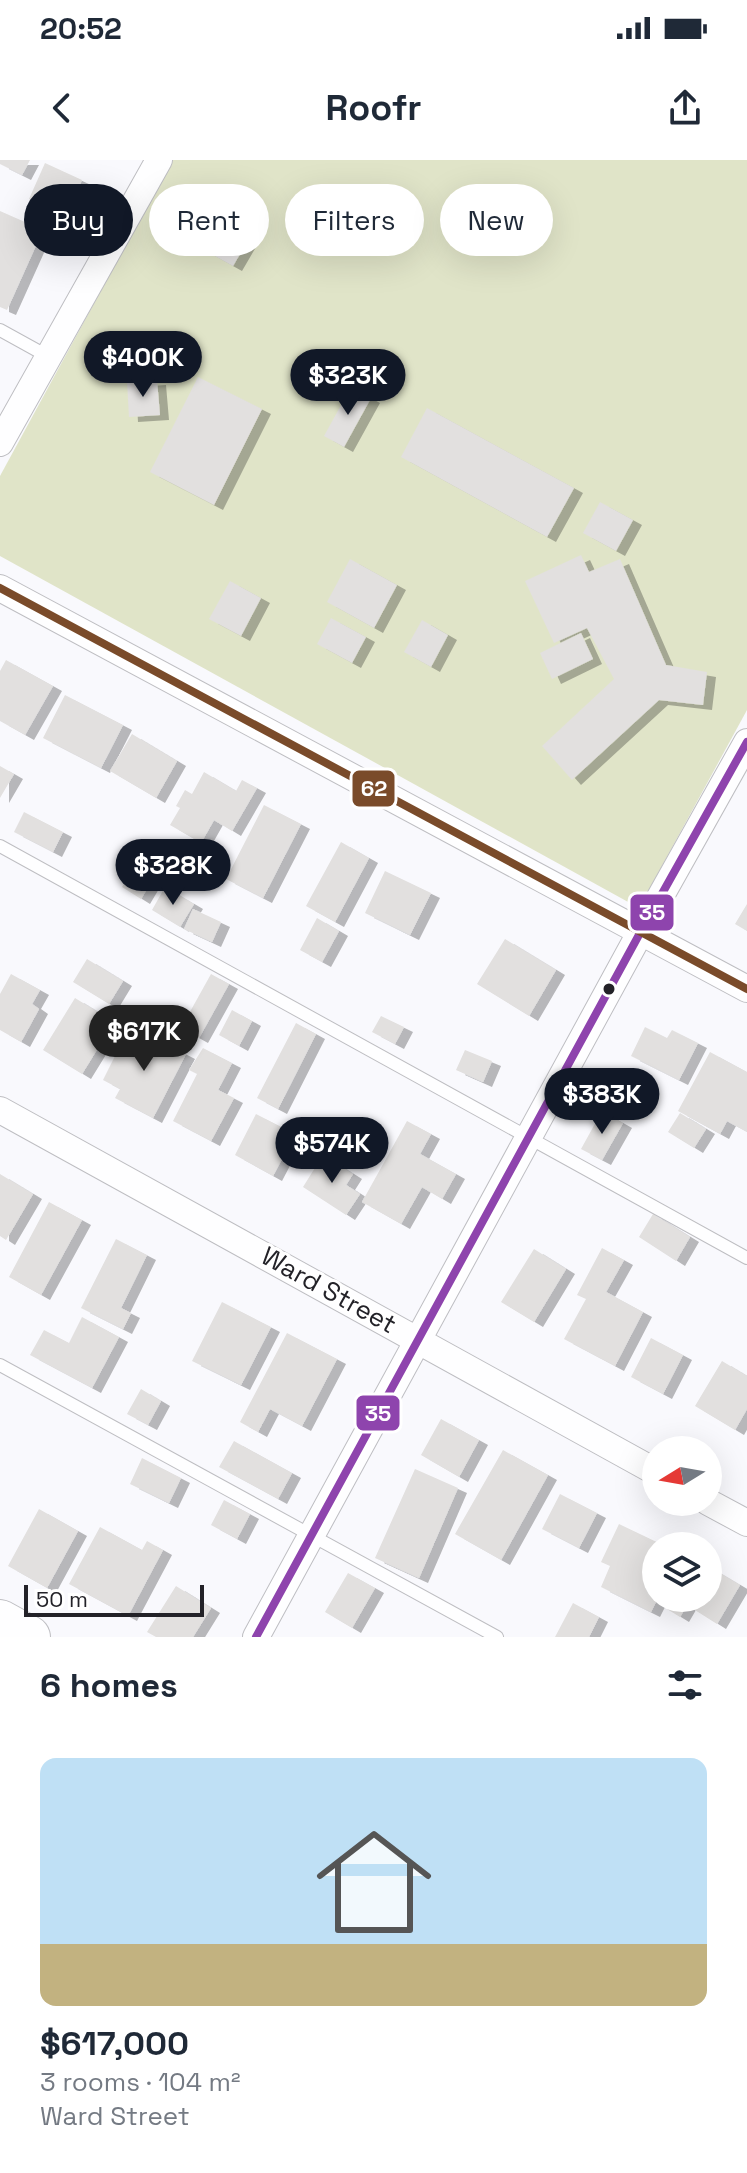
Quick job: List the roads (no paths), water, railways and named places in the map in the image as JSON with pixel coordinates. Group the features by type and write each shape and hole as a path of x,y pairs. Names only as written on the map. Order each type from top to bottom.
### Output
{"highway":[{"path":"0,1621 29,1637"}],"street":[{"path":"0,443 159,160"},
{"path":"0,588 747,989"},
{"path":"256,1637 747,742"},
{"name":"Ward Street","path":"0,1110 642,1464"},
{"path":"722,1510 747,1523"}],"lane":[{"path":"0,330 49,357"},
{"path":"0,846 747,1258"},
{"path":"0,1365 497,1637"}]}
